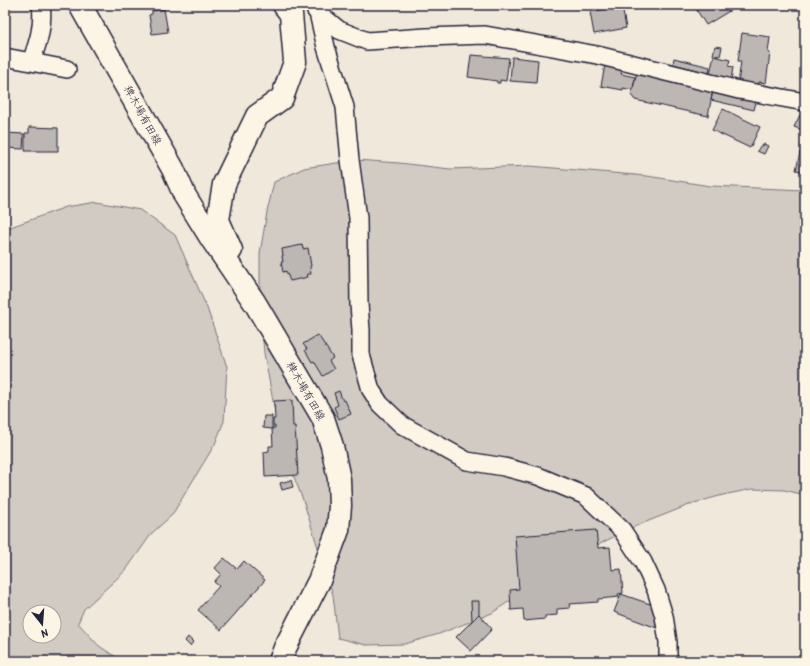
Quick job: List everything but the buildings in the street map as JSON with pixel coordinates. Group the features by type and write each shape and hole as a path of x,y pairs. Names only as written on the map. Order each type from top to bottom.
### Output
{"main road":[{"name":"稗木場有田線","path":"80,5 173,169 185,196 243,286 323,418 332,446 339,479 340,506 338,530 319,581 285,648 280,661"},
{"name":"稗木場有田線","path":"243,286 236,262 218,220 224,184 257,116 282,98 295,62 291,14 284,5"}],"street":[{"path":"31,62 42,25 40,5"},
{"path":"314,9 339,30 367,41 486,35 596,55 739,90 805,102"},
{"path":"314,9 345,107 358,218 361,356 371,390 380,404 402,425 467,461 504,467 538,476 586,496 622,530 644,562 656,590 664,616 668,642 668,661"},
{"path":"5,57 67,69"}],"shaded area":[{"path":"356,160 450,169 530,166 647,176 710,186 805,190 805,495 784,490 752,489 694,503 636,526 581,553 492,613 439,634 405,644 366,645 338,638 333,595 303,500 281,444 264,353 260,304 260,253 274,182 304,168"},
{"path":"97,202 140,210 175,235 207,308 227,367 224,421 215,444 172,515 152,533 126,570 84,609 78,623 99,646 122,661 5,661 5,229 66,207"}]}
